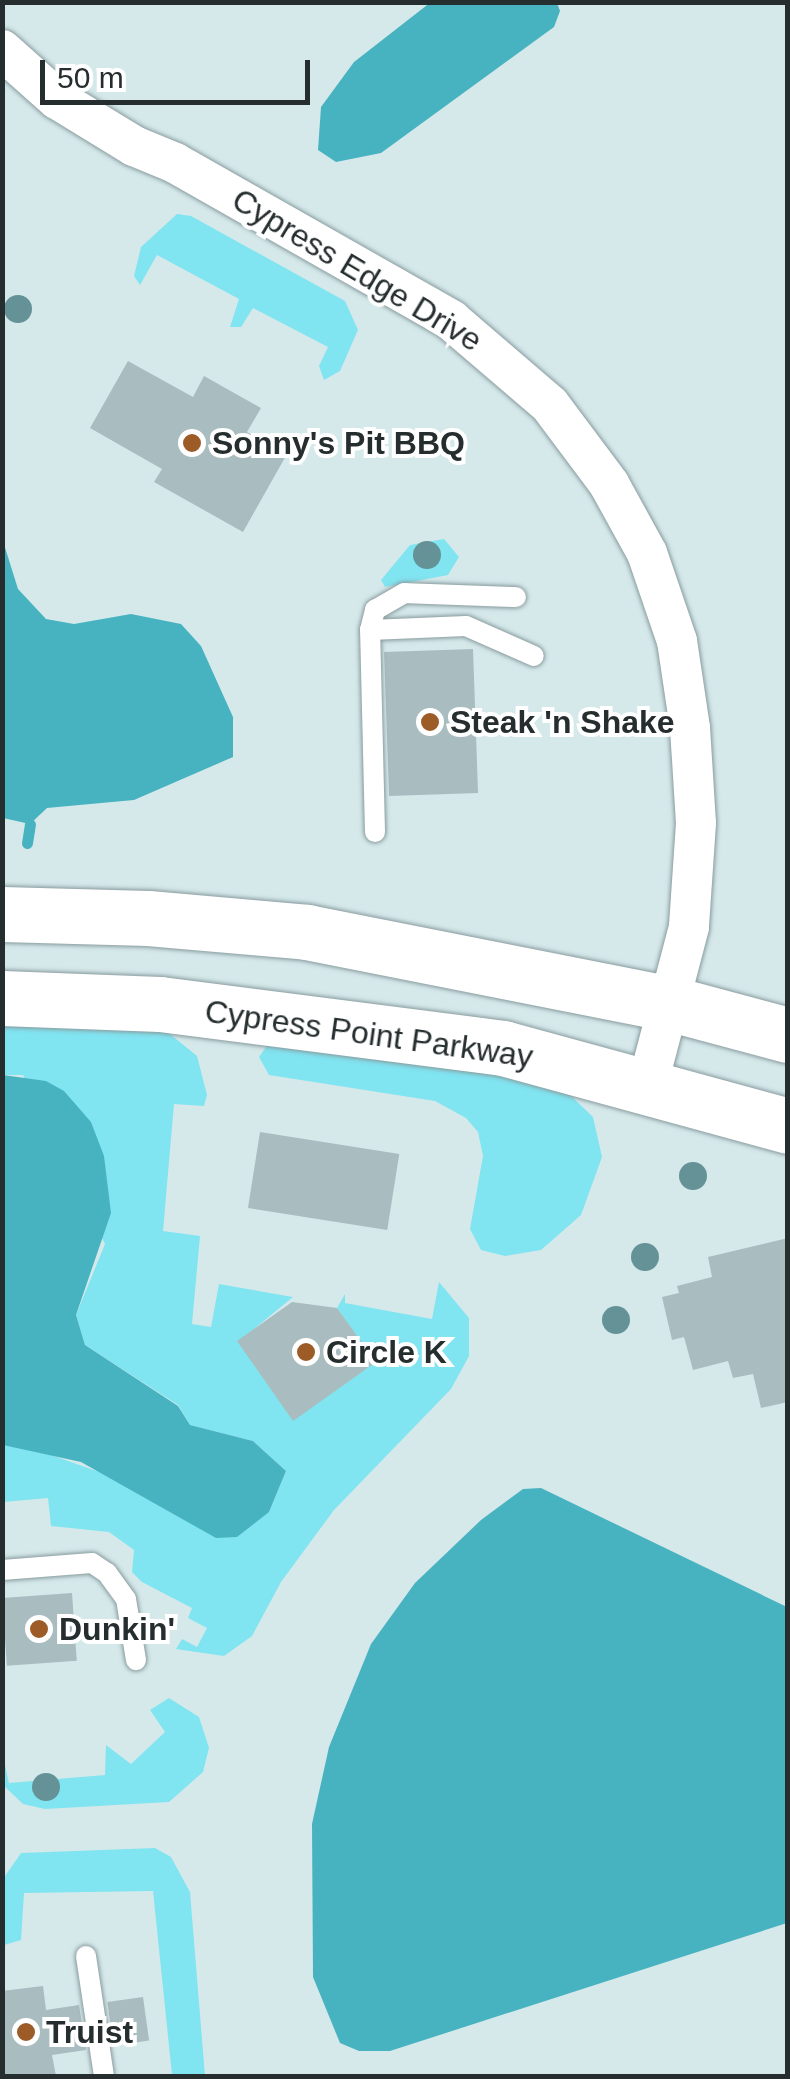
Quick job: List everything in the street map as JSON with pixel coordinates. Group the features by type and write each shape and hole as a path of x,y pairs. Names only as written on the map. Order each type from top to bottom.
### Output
{"street":[{"name":"Cypress Edge Drive","path":"2,50 56,99 134,146 175,163 451,320 520,375 582,445 648,553 677,641 696,823 689,927 672,1004 647,1086"},
{"path":"2,914 148,918 307,932 672,1004 788,1035"},
{"name":"Cypress Point Parkway","path":"2,998 160,1004 344,1024 502,1048 788,1126"}],"lane":[{"path":"375,832 370,630 375,610 394,596 438,590 516,597"},
{"path":"370,630 466,626 534,656"},
{"path":"2,1570 92,1564 107,1573 126,1600 136,1660"},
{"path":"86,1956 104,2076"}],"shaded area":[{"path":"431,2 557,3 560,11 554,27 381,153 336,162 318,150 321,107 354,62"},
{"path":"177,214 191,216 345,301 358,330 340,371 324,380 319,366 328,347 253,308 241,327 230,327 239,299 157,255 140,285 134,276 141,247"},
{"path":"444,539 459,557 448,575 385,587 381,580 410,545"},
{"path":"3,541 18,589 46,619 74,624 131,614 181,624 201,646 233,717 233,757 134,800 47,808 30,824 3,818"},
{"path":"3,1015 165,1030 197,1056 207,1095 204,1106 174,1104 163,1231 200,1236 192,1324 211,1327 219,1284 293,1297 238,1342 375,1362 337,1308 345,1294 345,1303 432,1319 439,1282 469,1318 469,1356 451,1389 334,1510 281,1582 252,1636 224,1656 176,1649 182,1639 197,1647 207,1628 188,1618 192,1608 142,1582 132,1572 134,1550 109,1532 51,1526 48,1498 3,1502 3,1445 20,1444 122,1480 216,1538 269,1512 286,1471 253,1441 190,1425 178,1405 85,1345 76,1315 105,1244 23,1075 3,1075"},
{"path":"271,1040 461,1065 568,1093 593,1117 602,1157 581,1215 541,1250 505,1256 481,1250 470,1229 483,1156 478,1132 466,1118 435,1101 269,1075 259,1057"},
{"path":"3,1075 46,1081 64,1091 91,1122 104,1156 111,1213 76,1315 85,1345 178,1406 190,1425 253,1441 286,1471 269,1512 237,1537 216,1538 81,1462 3,1445"},
{"path":"541,1488 787,1607 787,1923 390,2051 359,2051 340,2043 313,1977 312,1824 329,1747 371,1644 415,1583 481,1520 523,1489"},
{"path":"169,1698 199,1717 209,1748 203,1772 169,1802 45,1809 23,1804 3,1785 3,1756 9,1783 105,1775 106,1745 131,1764 165,1732 150,1710"},
{"path":"155,1848 171,1857 190,1892 205,2076 172,2075 153,1891 24,1893 21,1940 4,1945 3,1879 21,1853"}],"building":[{"name":"Sonny's Pit BBQ","path":"128,361 193,397 204,376 261,408 247,432 287,454 243,532 154,482 162,469 90,428"},
{"name":"Steak 'n Shake","path":"473,649 478,793 389,796 384,652"},
{"path":"260,1132 399,1154 387,1230 248,1208"},
{"path":"788,1238 788,1402 761,1408 753,1374 733,1378 728,1361 693,1370 684,1337 672,1340 662,1297 679,1293 677,1286 712,1277 708,1257"},
{"name":"Circle K","path":"292,1302 337,1308 376,1362 293,1421 237,1341"},
{"name":"Dunkin'","path":"72,1593 77,1661 7,1666 2,1598"},
{"name":"Truist","path":"43,1986 46,2010 79,2005 86,2050 52,2055 56,2076 2,2076 2,1991"},
{"path":"143,1997 149,2041 113,2046 107,2002"}],"waterway":[{"path":"27,843 30,824"}],"place":[{"name":"Sonny's Pit BBQ","path":"192,443"},
{"name":"Steak 'n Shake","path":"430,722"},
{"name":"Circle K","path":"306,1352"},
{"name":"Dunkin'","path":"39,1629"},
{"name":"Truist","path":"26,2032"}]}
